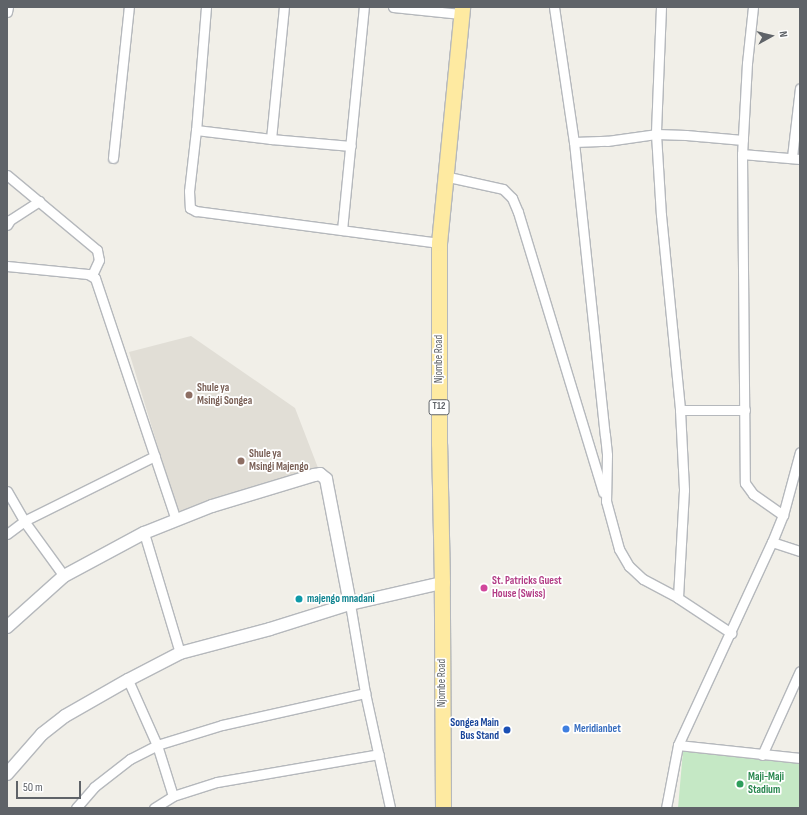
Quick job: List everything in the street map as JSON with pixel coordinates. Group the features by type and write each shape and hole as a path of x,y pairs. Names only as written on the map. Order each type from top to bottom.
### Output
{"highway":[{"name":"Njombe Road","path":"439,807 442,583 439,444 439,243 444,176 461,10"}],"street":[{"path":"7,12 8,7"},
{"path":"113,158 129,7"},
{"path":"206,7 196,130 189,191 190,208 196,211 439,243"},
{"path":"271,139 284,7"},
{"path":"342,230 364,7"},
{"path":"393,7 461,10"},
{"path":"554,7 574,142 607,455 606,501"},
{"path":"661,7 656,134 662,223 680,410 684,490 678,598"},
{"path":"754,7 747,63 742,154 745,483 753,494 783,515"},
{"path":"742,154 796,158 800,88"},
{"path":"196,130 271,139 351,146"},
{"path":"574,142 607,141 656,134 743,140"},
{"path":"7,175 97,250 99,260 92,275"},
{"path":"444,176 503,189 512,198 518,212 606,501 619,549 628,566 643,579 678,598 731,633"},
{"path":"7,225 10,220 39,201"},
{"path":"7,266 92,275 98,283 176,520"},
{"path":"680,410 745,410"},
{"path":"666,808 678,745 772,542 783,515 800,452"},
{"path":"7,534 24,521 155,456"},
{"path":"7,627 64,576 144,533 212,506 314,474 320,474 326,479 365,693 390,808"},
{"path":"7,491 24,521 64,576"},
{"path":"144,533 180,653"},
{"path":"772,542 800,551"},
{"path":"7,774 42,734 65,716 128,680 180,653 270,630 350,604 442,583"},
{"path":"762,755 800,671"},
{"path":"128,680 157,745 173,796"},
{"path":"76,808 94,787 130,759 157,745 222,725 365,693"},
{"path":"678,745 800,758"},
{"path":"154,808 173,796 217,782 379,754"}],"shaded area":[{"path":"191,336 295,408 320,473 178,513 129,352"}],"green space":[{"name":"Maji-Maji Stadium","path":"683,751 800,760 800,808 678,808"}],"place":[{"name":"Shule ya Msingi Songea","path":"189,395"},
{"name":"Shule ya Msingi Majengo","path":"241,461"},
{"name":"St. Patricks Guest House (Swiss)","path":"484,588"},
{"name":"majengo mnadani","path":"299,599"},
{"name":"Meridianbet","path":"566,729"},
{"name":"Songea Main Bus Stand","path":"507,730"},
{"name":"Maji-Maji Stadium","path":"740,784"}]}
